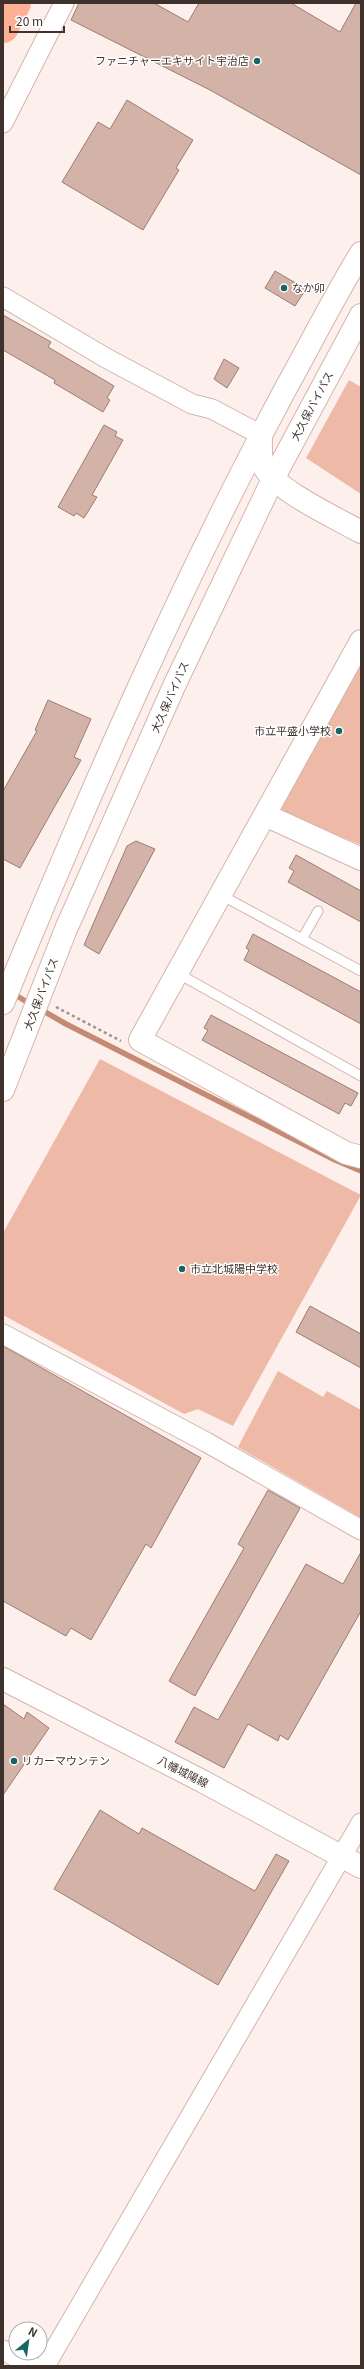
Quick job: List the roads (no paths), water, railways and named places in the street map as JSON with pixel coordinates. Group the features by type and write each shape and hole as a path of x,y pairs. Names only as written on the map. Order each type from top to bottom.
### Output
{"main road":[{"path":"344,282 361,235"},
{"path":"4,999 70,841 156,648 261,435 361,253"},
{"name":"大久保バイパス","path":"3,1090 66,929 175,684 273,479 361,315"},
{"path":"261,435 263,465 273,479 300,497 361,532"},
{"path":"361,641 140,1040 346,1153 361,1157"},
{"path":"265,815 361,859"},
{"name":"八幡城陽線","path":"3,1679 352,1862"}],"street":[{"path":"3,123 64,3"},
{"path":"3,297 106,358 192,404 212,409 261,435"},
{"path":"3,1334 206,1442 361,1530"},
{"path":"45,2366 352,1862 361,1823"},
{"path":"3,2350 32,2366"}],"lane":[{"path":"221,894 361,971"},
{"path":"302,939 318,911"},
{"path":"178,973 361,1076"}],"waterway":[{"path":"3,27 15,3"},
{"path":"12,993 32,1005"},
{"path":"40,1009 66,1024 335,1160 361,1171"}],"place":[{"name":"ファニチャーエキサイト宇治店","path":"257,61"},
{"name":"なか卯","path":"284,288"},
{"name":"市立平盛小学校","path":"339,731"},
{"name":"市立北城陽中学校","path":"182,1269"},
{"name":"リカーマウンテン","path":"14,1761"}]}
